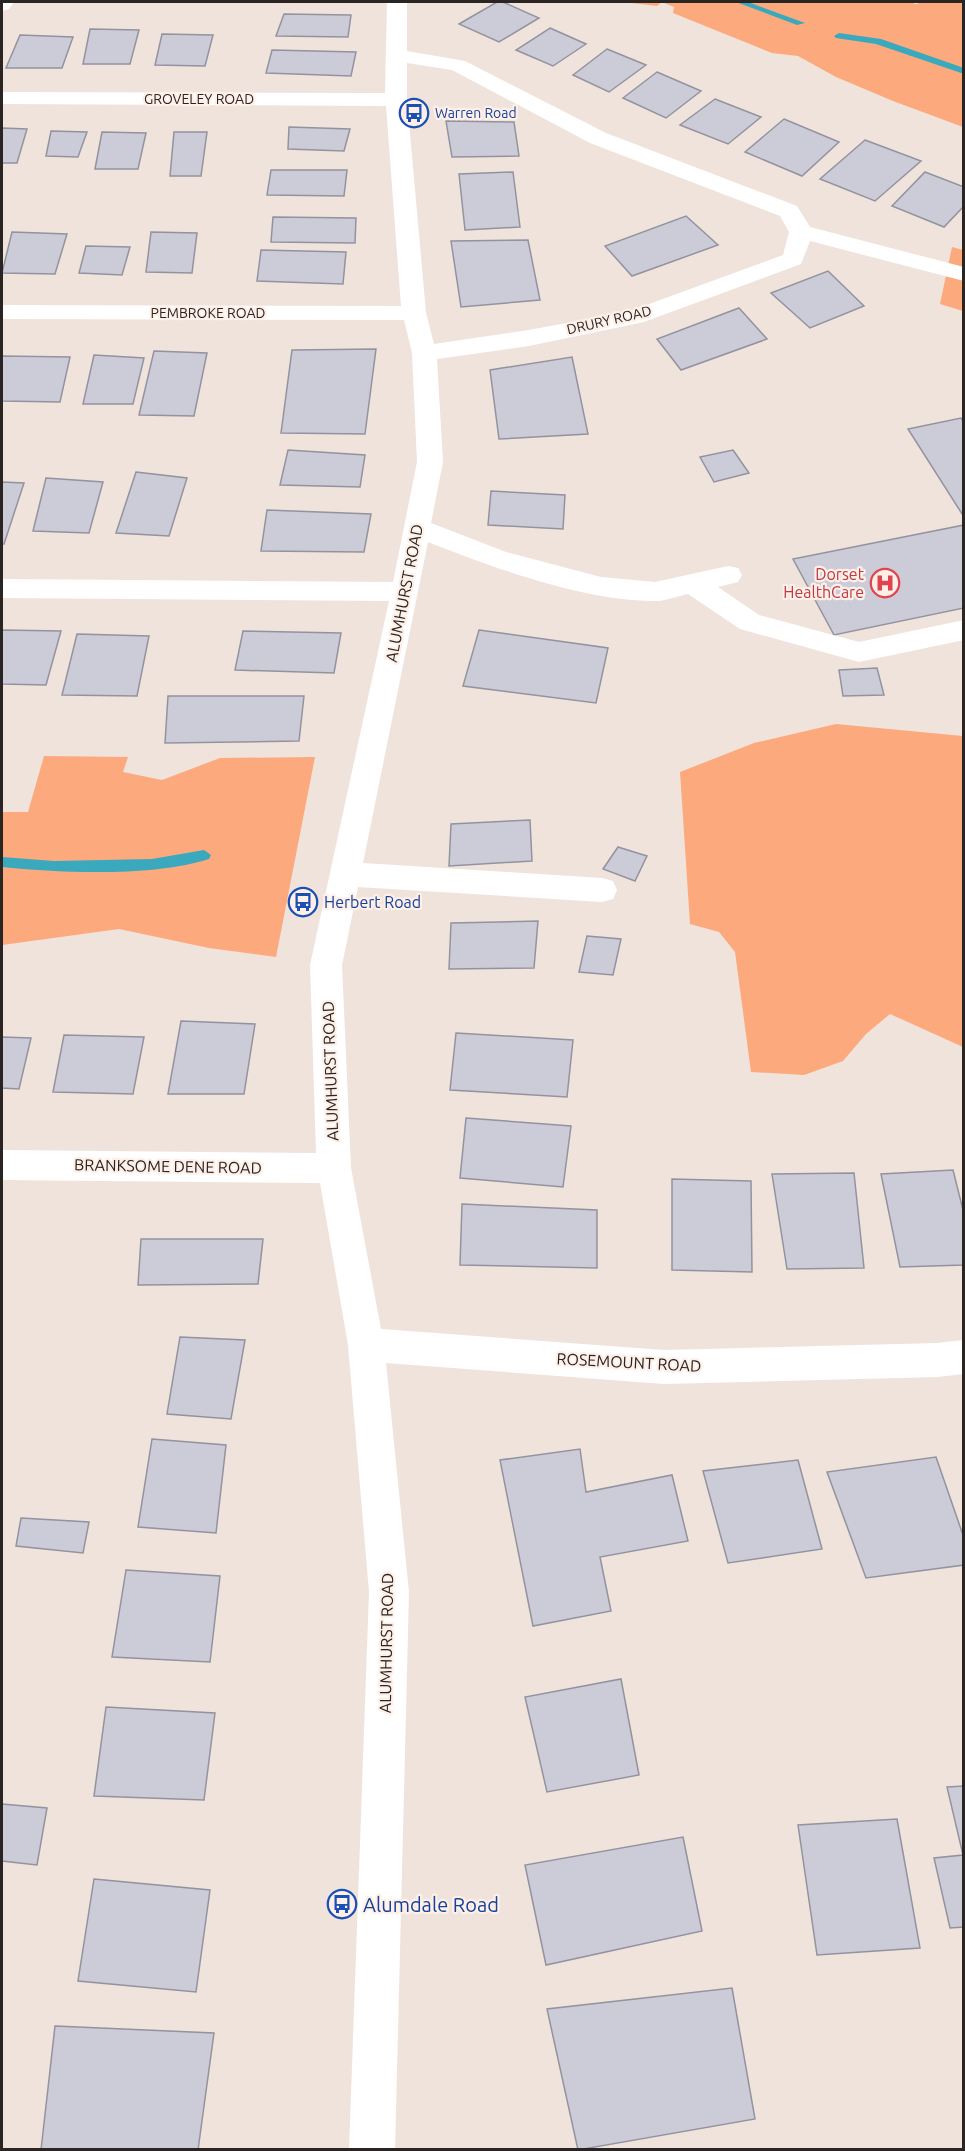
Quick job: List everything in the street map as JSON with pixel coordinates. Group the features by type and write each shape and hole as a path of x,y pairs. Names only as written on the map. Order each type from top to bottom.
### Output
{"street":[{"name":"ALUMHURST ROAD","path":"372,2150 389,1592 366,1345 334,1168 326,965 405,592 430,462 424,353 414,313 396,100 394,55 396,2"},
{"path":"394,55 458,65 598,138 789,212 801,232 963,274"},
{"name":"GROVELEY ROAD","path":"2,98 396,100"},
{"name":"DRURY ROAD","path":"424,353 529,338 635,316 794,259 801,232"},
{"name":"PEMBROKE ROAD","path":"2,312 414,313"},
{"path":"418,528 498,559 601,587 655,592 728,575"},
{"path":"692,583 750,622 859,652 963,630"},
{"path":"2,588 405,592"},
{"path":"346,874 602,890"},
{"name":"BRANKSOME DENE ROAD","path":"2,1165 334,1168"},
{"name":"ROSEMOUNT ROAD","path":"366,1345 664,1367 937,1360 963,1357"}],"shaded area":[{"path":"623,2 662,2 657,6"},
{"path":"662,2 914,2 918,4 919,2 963,2 963,127 836,77 798,56 772,53 673,13 674,7"},
{"path":"952,247 963,250 963,311 940,304"},
{"path":"836,724 963,736 963,1047 890,1014 866,1034 843,1061 804,1075 751,1072 735,952 719,932 690,924 680,772 754,743"},
{"path":"44,756 128,757 123,772 162,780 220,758 315,757 276,957 209,948 119,929 2,945 2,812 28,812"}],"building":[{"path":"497,2 503,2 539,18 499,42 459,24"},
{"path":"284,14 351,15 348,37 276,36"},
{"path":"550,28 586,44 553,66 516,50"},
{"path":"90,29 139,30 130,64 83,64"},
{"path":"162,34 213,35 205,66 155,65"},
{"path":"20,35 73,37 62,68 6,68"},
{"path":"607,49 646,65 609,92 573,75"},
{"path":"272,50 356,52 351,76 266,73"},
{"path":"657,72 701,91 666,118 623,98"},
{"path":"715,99 761,117 728,144 680,125"},
{"path":"784,119 839,142 802,176 745,152"},
{"path":"446,121 514,122 519,156 452,157"},
{"path":"289,127 350,129 344,151 288,149"},
{"path":"2,128 27,129 17,163 2,163"},
{"path":"51,131 87,132 78,157 46,156"},
{"path":"102,132 146,133 138,169 95,169"},
{"path":"174,132 207,132 201,176 170,176"},
{"path":"865,140 921,161 875,201 820,179"},
{"path":"271,170 347,170 344,196 267,195"},
{"path":"513,172 520,227 465,230 459,174"},
{"path":"925,172 964,187 964,206 944,227 892,206"},
{"path":"686,216 718,245 632,276 605,246"},
{"path":"273,217 356,218 355,243 271,242"},
{"path":"12,232 67,234 55,274 2,273"},
{"path":"151,232 197,233 192,273 146,272"},
{"path":"528,240 540,300 461,307 451,241"},
{"path":"86,246 130,247 122,275 79,273"},
{"path":"261,250 346,252 343,284 257,281"},
{"path":"828,271 864,306 810,328 771,293"},
{"path":"739,308 767,339 681,370 657,339"},
{"path":"376,349 365,434 281,433 292,350"},
{"path":"154,351 207,353 194,416 139,415"},
{"path":"94,355 144,358 133,404 83,404"},
{"path":"2,356 70,357 60,402 2,401"},
{"path":"572,357 588,434 499,439 490,370"},
{"path":"961,418 964,422 964,517 908,429"},
{"path":"288,450 365,455 360,487 280,485"},
{"path":"733,450 749,473 714,482 700,457"},
{"path":"136,472 187,478 169,536 116,533"},
{"path":"46,478 103,482 89,533 33,531"},
{"path":"2,482 24,483 4,544 2,544"},
{"path":"491,491 565,495 563,529 488,525"},
{"path":"267,510 371,514 364,552 261,551"},
{"name":"Dorset HealthCare","path":"964,525 964,608 834,635 793,559"},
{"path":"2,630 61,631 46,685 2,684"},
{"path":"479,630 608,648 596,703 463,686"},
{"path":"243,631 341,633 334,673 235,670"},
{"path":"77,634 149,636 137,696 62,695"},
{"path":"877,668 884,695 843,696 839,670"},
{"path":"168,696 304,696 299,741 165,743"},
{"path":"530,820 532,861 449,866 451,824"},
{"path":"618,847 647,856 635,881 603,869"},
{"path":"538,921 534,968 449,969 451,923"},
{"path":"587,936 621,939 613,975 579,972"},
{"path":"181,1021 255,1024 244,1094 168,1094"},
{"path":"456,1033 573,1040 567,1097 450,1090"},
{"path":"64,1035 144,1037 133,1094 53,1092"},
{"path":"2,1037 31,1038 19,1089 2,1088"},
{"path":"466,1118 571,1126 563,1187 460,1178"},
{"path":"953,1170 964,1214 964,1265 900,1267 881,1174"},
{"path":"854,1173 864,1268 787,1269 772,1174"},
{"path":"672,1179 751,1181 752,1272 672,1270"},
{"path":"462,1204 597,1210 597,1268 460,1265"},
{"path":"141,1239 263,1239 258,1284 138,1285"},
{"path":"180,1337 245,1340 231,1419 167,1414"},
{"path":"152,1439 226,1445 216,1533 138,1527"},
{"path":"580,1449 586,1492 672,1475 688,1541 600,1557 611,1611 533,1626 500,1460"},
{"path":"936,1457 964,1538 964,1565 866,1578 827,1472"},
{"path":"798,1460 822,1549 728,1563 703,1471"},
{"path":"21,1518 89,1522 83,1553 16,1546"},
{"path":"126,1570 220,1576 210,1662 112,1657"},
{"path":"621,1679 639,1775 547,1792 525,1697"},
{"path":"106,1707 215,1713 204,1800 94,1796"},
{"path":"964,1786 964,1927 950,1928 934,1858 963,1855 947,1787"},
{"path":"2,1804 47,1808 37,1865 2,1861"},
{"path":"897,1819 920,1948 817,1955 798,1825"},
{"path":"683,1837 702,1931 546,1965 525,1865"},
{"path":"94,1879 210,1890 196,1992 78,1981"},
{"path":"732,1988 755,2119 578,2150 547,2009"},
{"path":"55,2026 214,2033 198,2150 41,2150"}],"waterway":[{"path":"741,2 800,23"},
{"path":"839,36 878,41 964,71"},
{"path":"2,862 54,866 152,864 204,855"}],"place":[{"name":"Warren Road","path":"414,113"},
{"name":"Dorset HealthCare","path":"885,583"},
{"name":"Herbert Road","path":"303,902"},
{"name":"Alumdale Road","path":"342,1904"}]}
